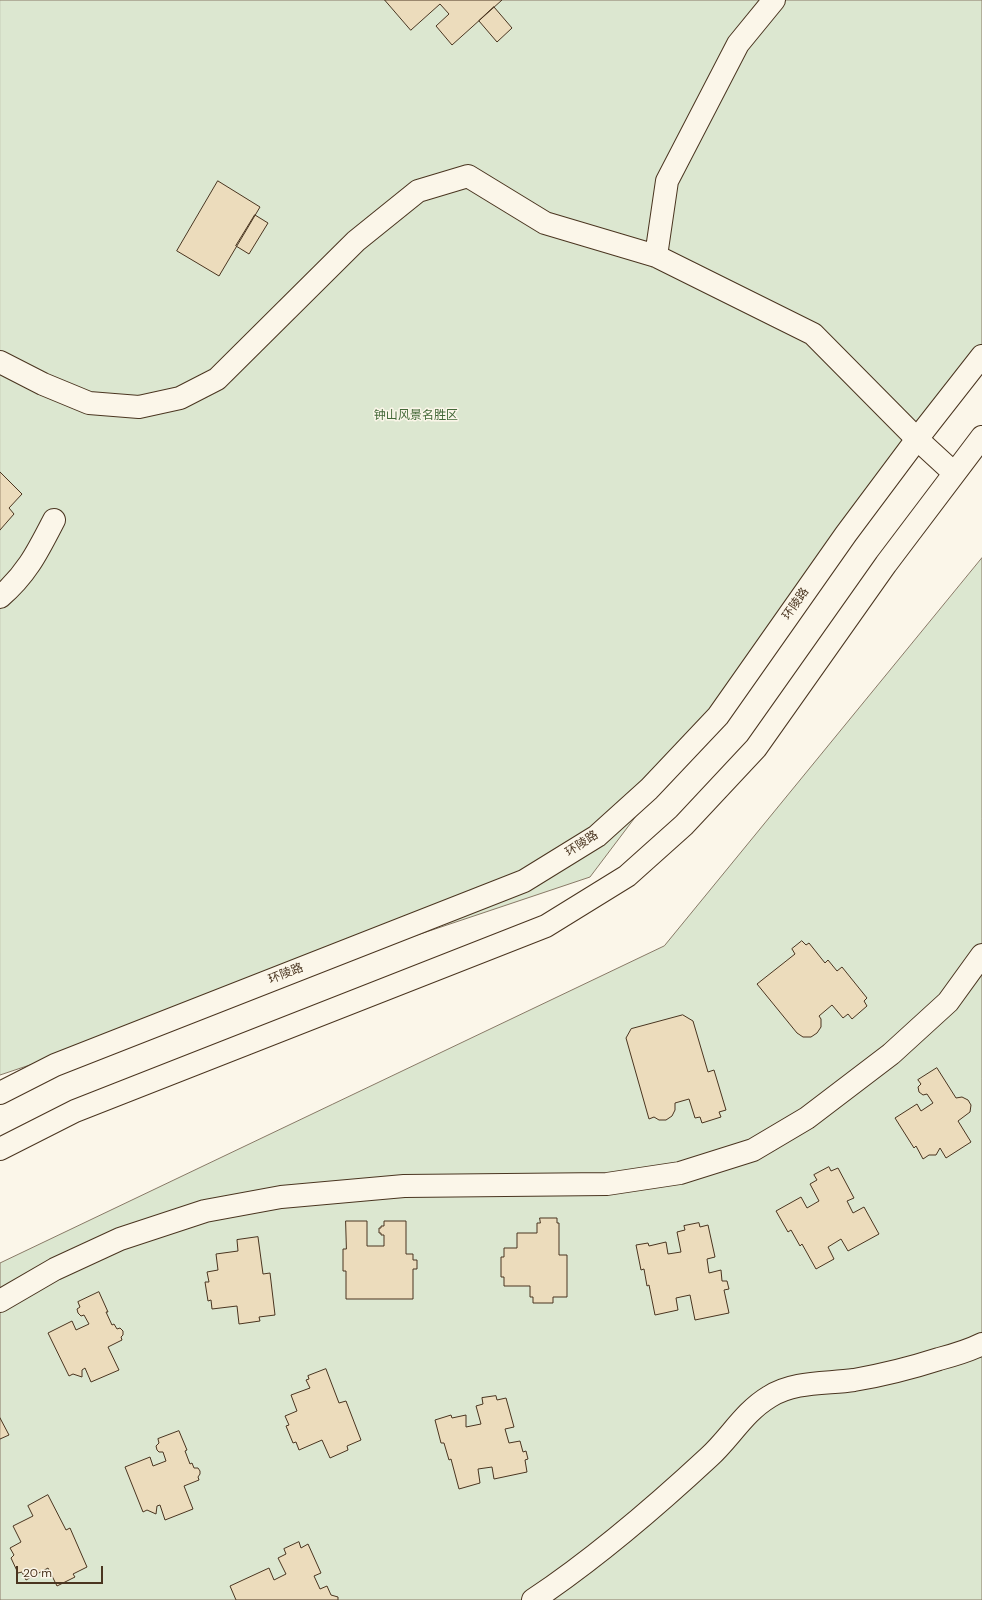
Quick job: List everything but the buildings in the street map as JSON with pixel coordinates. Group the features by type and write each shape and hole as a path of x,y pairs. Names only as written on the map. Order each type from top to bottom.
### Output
{"main road":[{"path":"656,256 667,181 738,44 774,0"},
{"path":"0,362 43,384 89,403 139,407 180,398 217,379 356,241 418,191 468,176 545,223 656,256 814,334 917,439 954,473"},
{"name":"环陵路","path":"0,1093 55,1065 524,880 597,836 649,789 718,716 846,534 917,439 982,356"},
{"path":"0,1149 76,1111 546,926 627,876 684,825 756,748 886,564 982,437"},
{"path":"0,597 14,585 33,561 54,520"},
{"path":"0,1301 55,1269 120,1239 205,1211 281,1197 404,1186 607,1184 680,1173 753,1150 807,1118 891,1054 948,1002 982,955"},
{"path":"533,1600 572,1574 616,1539 680,1484 717,1450 744,1417 768,1397 788,1389 812,1384 854,1380 908,1369 971,1349 982,1344"}],"green space":[{"name":"钟山风景名胜区","path":"0,0 982,0 982,358 590,877 0,1075"},
{"path":"982,558 982,1600 0,1600 0,1263 664,946"}]}
